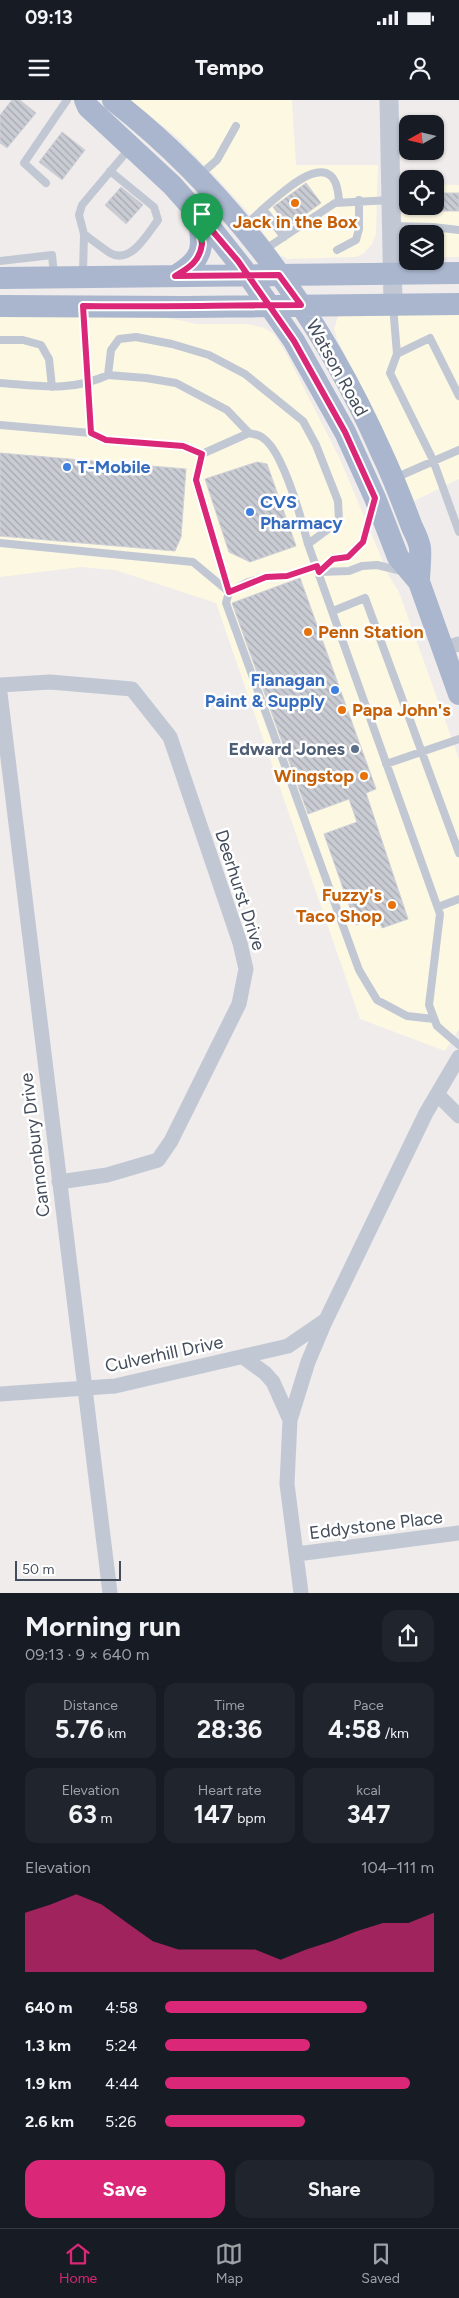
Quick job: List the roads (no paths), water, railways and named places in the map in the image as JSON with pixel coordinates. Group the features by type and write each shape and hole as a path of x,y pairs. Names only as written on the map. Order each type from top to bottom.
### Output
{"main road":[{"name":"Watson Road","path":"85,100 88,107 131,146 198,214 248,275 294,341 333,409 375,498 398,557 416,579 453,655 459,694"},
{"name":"Watson Road","path":"113,100 199,176 244,227 301,305 352,392 394,479 420,548 416,579"},
{"path":"175,276 190,268 198,260 201,252 198,214"},
{"path":"0,278 459,273"},
{"path":"0,306 459,304"}],"street":[{"path":"389,100 393,304"},
{"name":"Deerhurst Drive","path":"0,686 50,682 132,689 170,737 240,943 246,969 239,1004 171,1141 158,1160 107,1175 59,1182"},
{"name":"Cannonbury Drive","path":"0,693 83,1388 110,1593"},
{"name":"Culverhill Drive","path":"290,1420 308,1362 326,1320 426,1113 459,1057"},
{"path":"437,1094 459,1116"},
{"name":"Culverhill Drive","path":"0,1394 115,1386 243,1357 288,1346 326,1320"},
{"path":"243,1357 265,1373 273,1382 290,1420 287,1484 301,1593"},
{"name":"Eddystone Place","path":"297,1554 459,1533"}],"lane":[{"path":"46,183 24,163 67,100"},
{"path":"199,176 217,160 236,126"},
{"path":"83,276 84,234 79,216 82,205 131,146"},
{"path":"84,234 112,254 125,255 134,251 158,220 154,207 110,171"},
{"path":"244,227 307,173 318,171 330,176 336,182 339,203"},
{"path":"337,250 356,240 359,229 359,200"},
{"path":"262,251 335,203 359,200 390,200"},
{"path":"263,209 284,237"},
{"path":"391,226 459,230"},
{"path":"0,261 52,255 54,277"},
{"path":"393,304 397,354 390,373 433,460 459,532"},
{"path":"83,306 91,433"},
{"path":"108,375 111,350 119,339 136,337 172,344 209,355 244,374 303,420 316,445 338,502 339,521 308,544"},
{"path":"397,354 430,338 459,396"},
{"path":"0,340 23,340 41,345 49,359 52,386"},
{"path":"0,383 66,387 89,384 108,375 176,383 227,410 249,432 264,438 278,458 298,508 308,544 438,907 440,914 429,1005 437,1026 459,1045"},
{"path":"0,425 91,433 106,440 183,446 202,454 249,432"},
{"path":"394,479 459,450"},
{"path":"202,454 196,480 229,592 226,603 359,970 377,1000 407,1016 434,1020"},
{"path":"318,569 333,559 348,557 363,542 375,498"},
{"path":"0,543 193,562 229,592"},
{"path":"229,592 266,577 287,576 318,569 349,571 362,566 377,565 416,579"},
{"path":"333,611 365,598 459,853"},
{"path":"386,764 459,739"},
{"path":"438,907 459,899"}],"place":[{"name":"Jack in the Box","path":"295,203"},
{"name":"T-Mobile","path":"67,467"},
{"name":"CVS Pharmacy","path":"250,512"},
{"name":"Penn Station","path":"308,632"},
{"name":"Flanagan Paint & Supply","path":"335,690"},
{"name":"Papa John's","path":"342,710"},
{"name":"Edward Jones","path":"355,749"},
{"name":"Wingstop","path":"364,776"},
{"name":"Fuzzy's Taco Shop","path":"392,905"}]}
